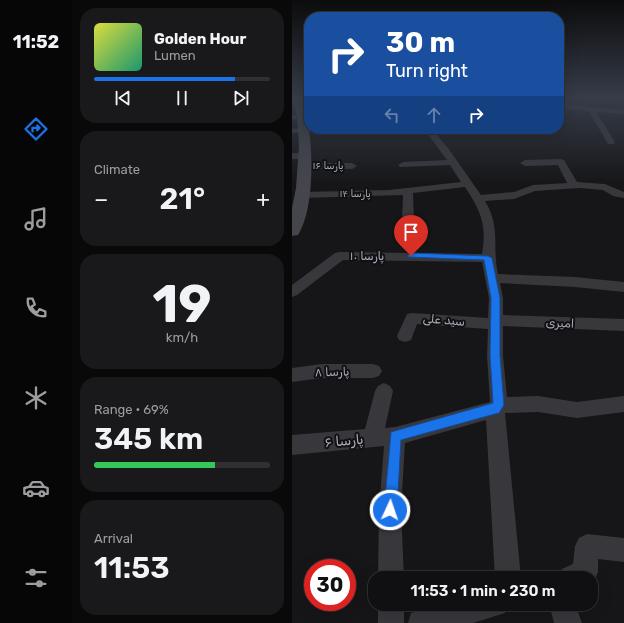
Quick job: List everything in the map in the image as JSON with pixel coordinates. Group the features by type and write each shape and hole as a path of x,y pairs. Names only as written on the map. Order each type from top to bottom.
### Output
{"main road":[{"path":"292,231 299,196 301,126"}],"street":[{"path":"601,126 611,142"},
{"path":"432,134 478,198 489,217 492,228 488,258 496,298 495,356 497,407 508,571"},
{"name":"پارسا ۱۶","path":"300,159 352,166"},
{"path":"403,165 453,162"},
{"path":"527,166 564,168 574,186"},
{"name":"پارسا ۱۴","path":"299,196 408,192 468,184"},
{"path":"478,198 514,194 528,191 533,188 574,186 606,187 619,194 624,206"},
{"path":"408,192 408,223"},
{"name":"پارسا ۱۰","path":"292,292 340,256 488,258"},
{"path":"492,278 575,282 624,287"},
{"name":"سید علی","path":"405,336 412,318 496,322"},
{"name":"امیری","path":"496,322 624,325"},
{"name":"پارسا ۸","path":"292,375 322,371 373,371"},
{"path":"373,438 384,391"},
{"name":"پارسا ۶","path":"292,445 395,436 497,407 538,404 577,410 624,404"},
{"path":"391,571 390,510 395,436"},
{"path":"585,571 587,546 624,550"},
{"path":"391,611 391,623"},
{"path":"421,623 468,611"},
{"path":"564,611 568,623"}],"route":[{"path":"390,510 395,436 495,409 499,405 495,356 496,298 488,258 411,256"}]}
